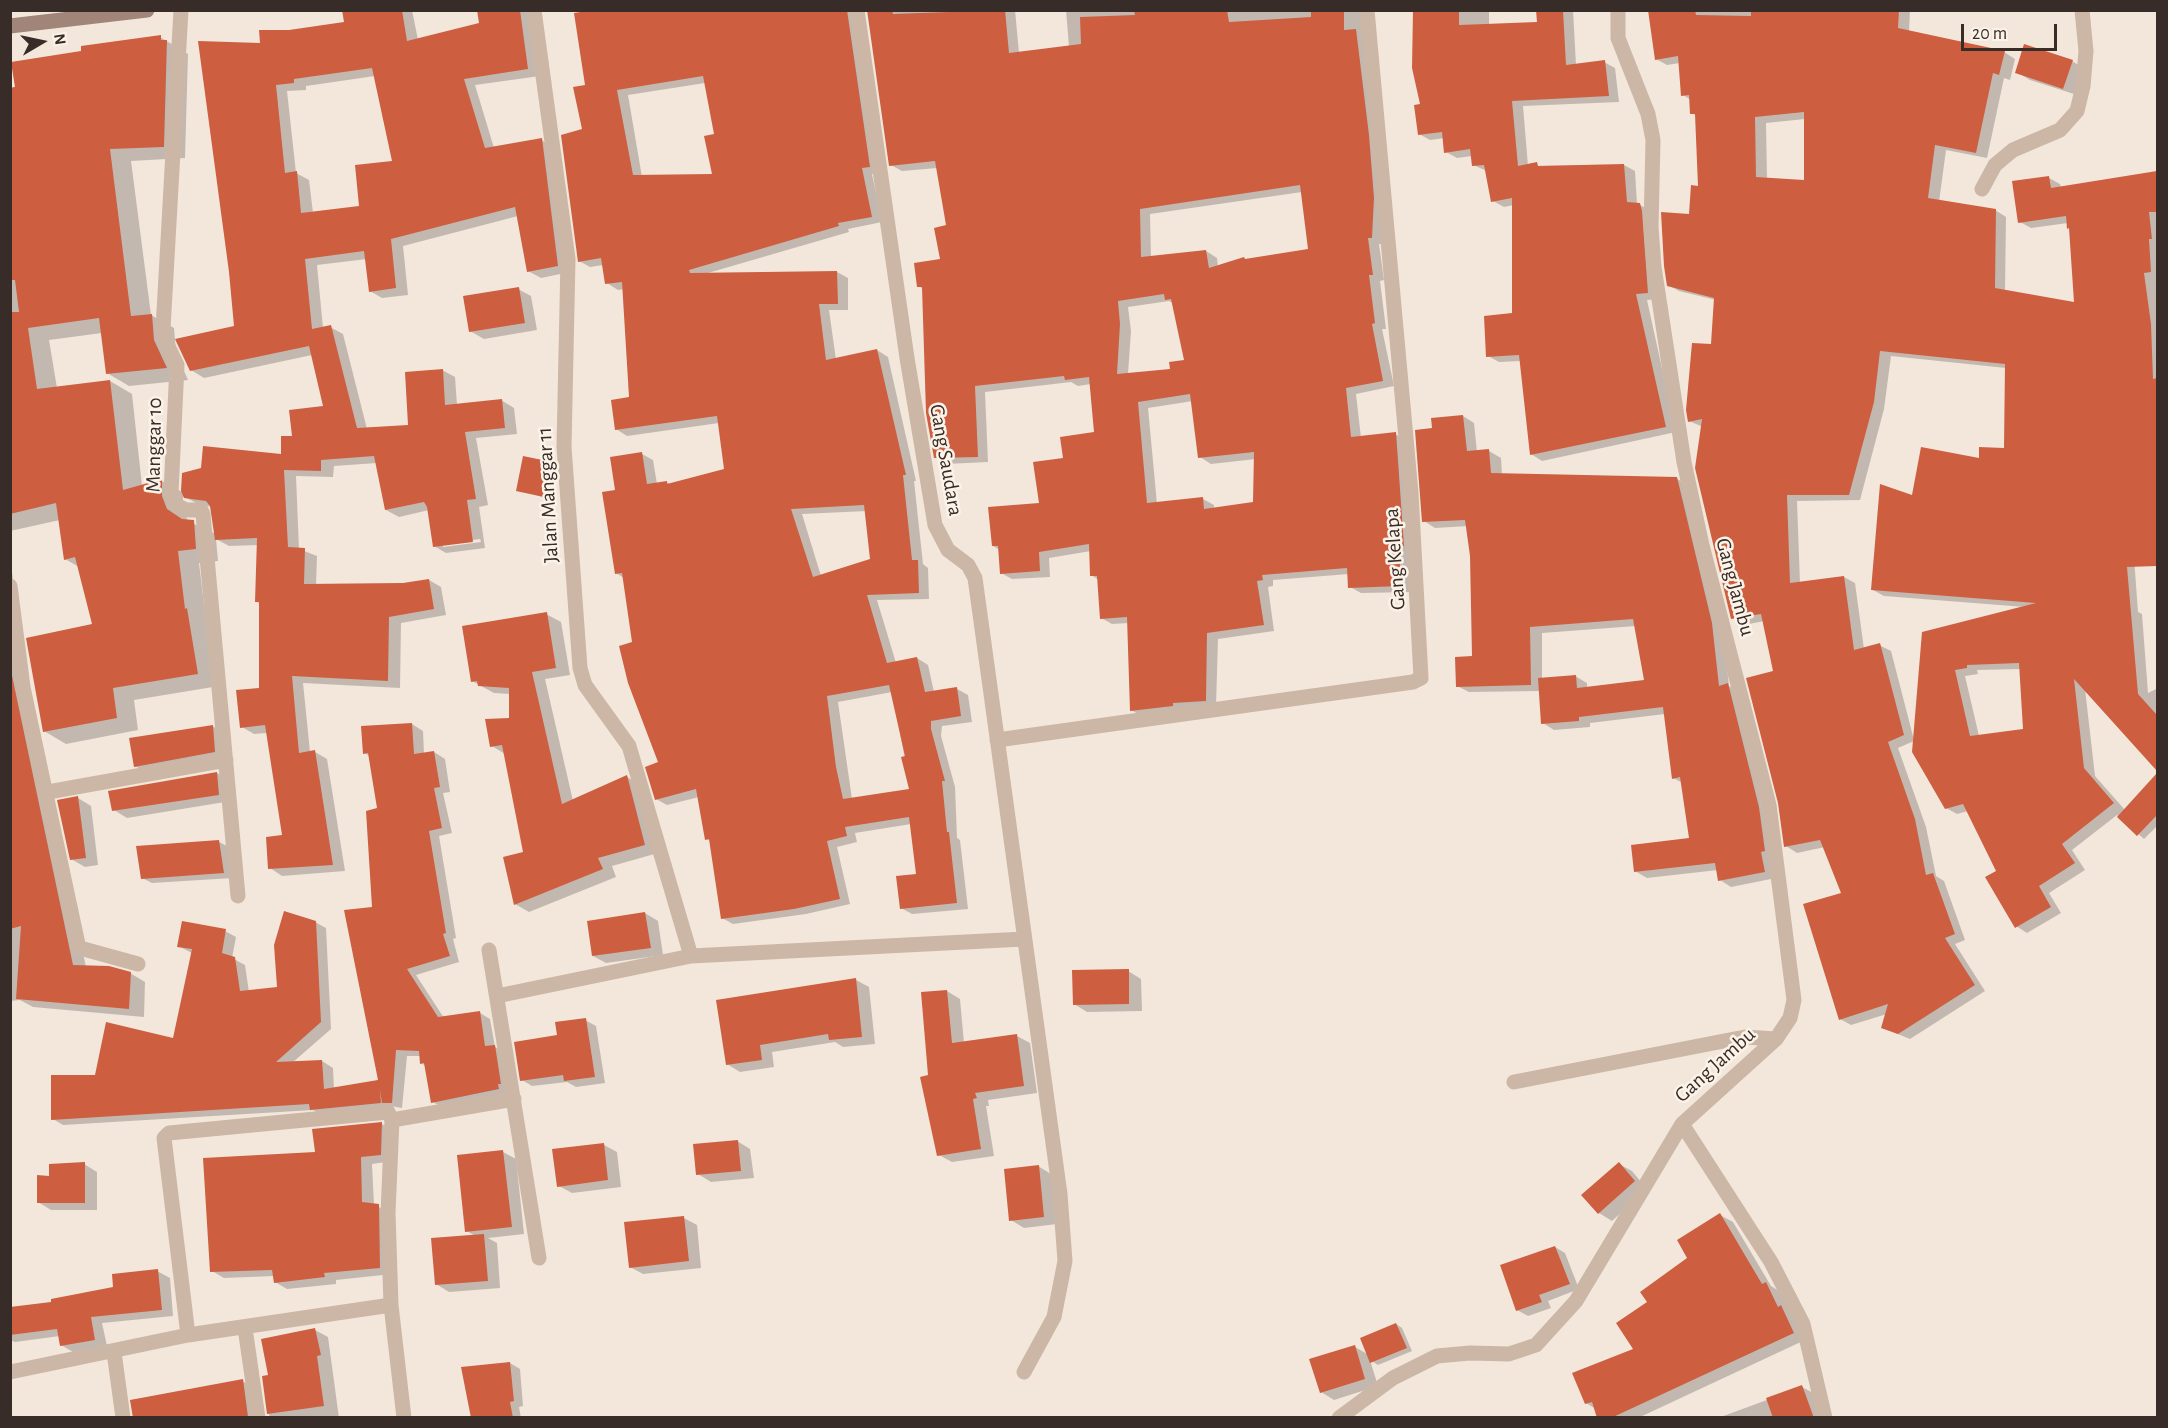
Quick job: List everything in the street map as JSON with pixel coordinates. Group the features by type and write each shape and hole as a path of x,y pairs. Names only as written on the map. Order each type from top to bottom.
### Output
{"main road":[{"path":"10,27 147,10"}],"street":[{"name":"Manggar 10","path":"181,10 163,329 163,336 177,365 171,493 176,505 186,510 201,510 203,514 238,896"},
{"name":"Jalan Manggar 11","path":"534,10 568,259 564,447 580,668 585,686 629,746 691,956"},
{"name":"Gang Saudara","path":"857,10 929,499 940,540 948,550 973,570 1060,1194 1065,1261 1054,1317 1024,1372"},
{"name":"Gang Kelapa","path":"997,740 1413,682 1421,678 1423,672 1410,482 1367,10"},
{"name":"Gang Jambu","path":"1339,1418 1393,1378 1437,1356 1470,1353 1509,1354 1536,1346 1576,1301 1684,1127 1776,1039 1790,1018 1794,1000 1769,805 1702,545 1684,462 1654,267 1651,227 1653,140 1648,114 1618,38 1618,10"},
{"path":"1982,189 1995,165 2013,150 2060,130 2077,111 2086,51 2082,10"},
{"path":"10,586 23,687 48,792 80,948 138,964"},
{"path":"48,792 226,760"},
{"path":"497,996 691,956 1024,939"},
{"path":"489,950 539,1258"},
{"path":"1514,1082 1745,1037 1776,1039"},
{"path":"392,1120 514,1099"},
{"path":"188,1335 164,1138 169,1133 388,1112 392,1120 388,1213 391,1305 404,1418"},
{"path":"1684,1127 1730,1201 1772,1262 1803,1324 1825,1418"},
{"path":"10,1372 188,1335 391,1305"},
{"path":"245,1328 258,1418"},
{"path":"114,1352 123,1418"}],"building":[{"path":"342,10 402,10 407,41 479,23 477,10 520,10 528,69 464,79 485,148 542,138 558,266 527,272 515,207 391,239 396,288 369,292 364,251 305,259 312,329 331,325 357,428 408,425 405,372 443,369 445,405 502,399 505,428 465,432 476,499 467,500 473,542 433,547 427,507 424,502 385,510 374,456 321,460 321,471 284,470 288,547 305,548 304,584 403,583 429,579 434,609 389,617 388,681 292,676 299,753 315,750 333,865 268,869 266,837 282,835 265,725 240,728 236,690 259,688 259,602 255,602 257,538 215,540 210,506 206,501 184,498 181,491 182,473 201,468 203,446 281,454 281,436 292,436 289,410 323,406 309,346 190,371 175,339 234,326 229,272 198,41 260,43 259,30 289,30 344,22","holes":["372,68 392,161 355,165 359,206 301,213 297,171 285,173 276,85 294,83 294,79"]},
{"path":"593,10 847,10 870,167 862,168 872,217 838,223 839,226 689,270 690,273 837,271 838,304 819,304 826,360 877,349 906,475 903,475 912,560 918,560 919,593 867,595 887,663 917,657 925,692 957,687 961,716 931,721 931,729 945,781 942,781 947,832 949,832 957,903 900,909 896,876 916,874 909,817 845,827 847,836 827,841 840,899 794,909 721,919 709,839 705,840 696,789 655,800 645,767 658,762 628,683 619,646 632,642 622,573 615,574 602,492 615,490 610,457 642,452 647,484 667,481 667,484 724,469 717,416 615,430 611,400 629,397 622,282 605,284 601,258 578,262 561,135 582,129 573,87 585,85 574,13","holes":["703,76 714,134 704,136 712,174 633,175 617,90","864,505 870,559 813,577 791,509","889,685 905,756 901,757 909,789 843,799 836,767 827,696"]},
{"path":"867,10 892,10 893,14 1005,10 1009,53 1081,44 1080,17 1135,15 1134,10 1227,10 1229,22 1311,17 1311,10 1344,10 1344,30 1356,29 1369,135 1374,198 1372,238 1368,238 1373,275 1369,275 1375,323 1372,324 1383,381 1346,388 1351,437 1396,432 1404,546 1399,547 1401,586 1348,588 1347,568 1262,575 1263,580 1257,581 1264,625 1207,633 1206,701 1173,703 1173,706 1130,711 1127,617 1100,619 1097,576 1090,576 1089,544 1039,552 1040,571 1000,574 998,546 992,546 988,507 1039,503 1033,462 1063,458 1060,437 1094,432 1089,377 1065,380 1064,376 975,386 978,457 934,458 926,413 922,287 917,287 914,263 940,259 934,228 946,225 935,161 889,166","holes":["1300,185 1308,249 1245,259 1244,257 1209,268 1206,250 1141,257 1140,209","1164,294 1165,300 1171,299 1184,360 1169,362 1170,369 1117,374 1120,324 1118,301","1190,394 1198,458 1254,452 1253,502 1204,509 1203,497 1147,503 1138,402"]},
{"path":"1413,10 1459,10 1459,25 1537,22 1536,10 1563,10 1566,65 1605,60 1609,96 1512,101 1518,166 1537,162 1538,166 1624,164 1627,202 1640,203 1642,211 1648,293 1636,294 1666,427 1530,455 1519,355 1486,357 1484,316 1512,313 1512,198 1491,202 1484,165 1472,166 1470,149 1444,153 1442,132 1418,135 1414,105 1420,104 1412,68"},
{"path":"1648,10 1695,10 1696,15 1751,16 1751,10 1899,10 1898,28 2005,51 1999,75 1993,73 1976,153 1935,145 1928,198 1996,209 1995,288 2074,302 2069,228 2067,229 2066,216 2018,223 2012,181 2049,176 2051,188 2157,171 2157,212 2149,212 2152,239 2149,239 2151,272 2144,273 2151,324 2153,379 2157,378 2157,566 2127,567 2138,694 2157,715 2157,771 2074,679 2084,768 2114,803 2062,844 2075,863 2039,886 2051,907 2015,928 1985,877 1996,871 1963,804 1945,809 1912,752 1922,632 2036,603 1871,590 1880,484 1912,495 1921,447 1979,458 1979,447 2004,448 2005,364 1880,351 1874,402 1849,495 1787,495 1790,583 1844,576 1854,650 1880,643 1904,735 1888,742 1915,819 1926,875 1933,873 1955,934 1945,938 1975,985 1898,1034 1881,1028 1888,1004 1839,1020 1803,904 1841,893 1820,840 1784,847 1778,803 1746,678 1773,671 1761,614 1731,619 1695,468 1702,419 1688,422 1686,410 1692,343 1711,344 1714,298 1667,286 1664,266 1661,212 1689,214 1691,185 1698,186 1695,114 1690,114 1689,95 1681,96 1678,56 1655,60","holes":["1804,112 1804,180 1756,177 1755,117","2019,663 2023,729 1970,736 1955,670 1967,668 1967,665"]},
{"path":"161,35 161,40 167,40 164,147 110,149 131,316 152,314 154,340 167,368 106,374 99,318 28,328 37,389 110,380 123,490 162,479 162,496 167,509 182,519 194,520 196,549 178,551 185,609 187,608 198,674 113,688 117,718 43,732 26,638 92,624 75,557 64,560 56,503 10,514 10,312 19,312 15,280 10,280 10,88 15,87 11,62 81,51 81,46"},
{"path":"2024,44 2073,60 2063,89 2015,73"},
{"path":"519,287 525,323 469,332 463,296"},
{"path":"1463,415 1467,451 1489,449 1491,473 1677,477 1712,623 1719,686 1728,683 1759,807 1765,851 1761,852 1765,872 1718,881 1715,863 1634,872 1631,845 1689,838 1680,777 1672,779 1663,707 1579,717 1579,721 1541,724 1538,678 1576,675 1577,688 1644,680 1633,619 1530,627 1531,685 1456,687 1455,657 1472,656 1470,556 1465,520 1422,522 1415,430 1432,428 1431,418"},
{"path":"523,456 552,462 544,497 516,491"},
{"path":"547,612 556,668 532,672 562,804 627,775 645,845 598,858 603,869 514,905 503,857 523,852 502,745 490,747 485,719 509,718 509,688 478,686 477,681 471,682 462,626"},
{"path":"10,666 73,965 109,966 131,972 129,1009 16,999 21,926 10,929"},
{"path":"412,723 414,754 434,751 440,787 434,788 442,828 429,831 446,933 443,934 450,956 407,969 438,1017 480,1011 485,1046 495,1045 501,1084 498,1084 499,1089 431,1103 424,1063 420,1064 419,1051 396,1050 392,1103 382,1103 380,1090 381,1103 310,1110 309,1104 51,1120 51,1075 95,1075 106,1022 173,1038 192,949 177,947 182,921 226,929 222,953 235,957 240,991 277,987 274,945 284,911 316,921 321,1022 276,1062 322,1060 324,1089 378,1080 344,910 372,907 366,811 377,808 368,753 363,754 361,726"},
{"path":"213,725 215,752 134,767 129,738"},
{"path":"217,772 219,795 112,811 108,791"},
{"path":"2157,773 2157,815 2137,836 2117,817"},
{"path":"78,796 86,858 70,860 57,800"},
{"path":"219,840 224,873 141,879 136,846"},
{"path":"645,912 651,948 592,956 587,921"},
{"path":"1129,969 1129,1004 1073,1005 1072,970"},
{"path":"856,978 862,1037 829,1040 828,1034 760,1045 762,1060 726,1065 716,1000"},
{"path":"947,990 952,1043 1017,1034 1024,1086 975,1093 977,1098 973,1099 981,1149 937,1156 920,1077 928,1075 921,992"},
{"path":"586,1018 595,1077 564,1081 563,1075 520,1081 514,1042 557,1035 555,1022"},
{"path":"382,1122 381,1155 361,1157 362,1202 379,1204 380,1268 324,1273 325,1277 274,1283 272,1270 210,1272 203,1158 315,1152 312,1129"},
{"path":"738,1140 741,1171 696,1175 693,1144"},
{"path":"604,1143 608,1180 557,1187 552,1149"},
{"path":"503,1150 512,1227 465,1232 457,1155"},
{"path":"85,1162 85,1203 37,1203 37,1175 49,1176 49,1164"},
{"path":"1619,1162 1635,1181 1598,1214 1581,1195"},
{"path":"1039,1165 1044,1217 1009,1221 1004,1169"},
{"path":"1720,1213 1762,1284 1766,1282 1778,1307 1781,1305 1794,1333 1611,1418 1597,1418 1592,1402 1585,1404 1572,1373 1633,1349 1616,1323 1647,1302 1640,1292 1687,1258 1677,1240"},
{"path":"684,1216 689,1261 629,1268 624,1222"},
{"path":"484,1234 488,1281 435,1285 431,1238"},
{"path":"1555,1246 1570,1284 1539,1295 1542,1302 1516,1311 1500,1265"},
{"path":"158,1269 162,1310 91,1317 95,1340 60,1346 57,1329 10,1335 10,1307 51,1302 51,1299 113,1287 112,1274"},
{"path":"1396,1323 1407,1348 1370,1363 1360,1338"},
{"path":"315,1328 321,1355 317,1356 324,1406 267,1414 262,1376 268,1375 261,1339"},
{"path":"1355,1345 1365,1379 1320,1393 1309,1359"},
{"path":"510,1362 514,1401 510,1402 513,1418 471,1418 461,1367"},
{"path":"243,1379 248,1417 133,1418 130,1400"},
{"path":"1802,1385 1814,1418 1773,1418 1766,1398"}]}
